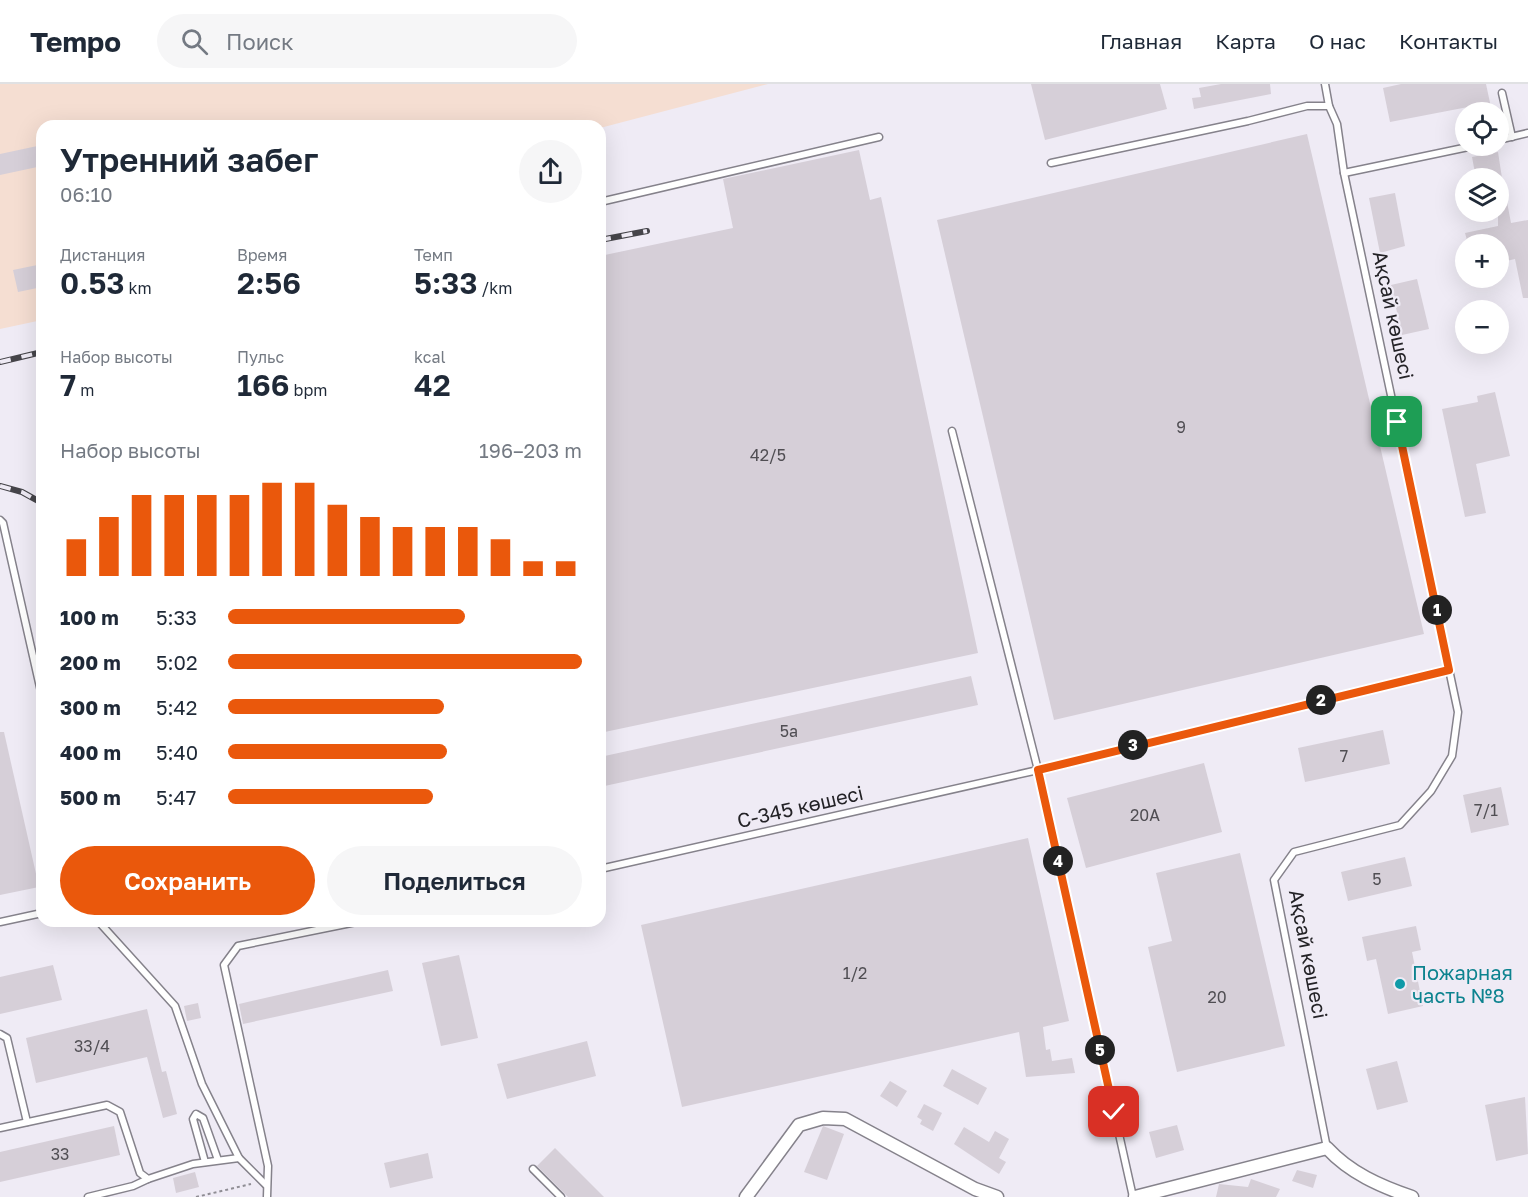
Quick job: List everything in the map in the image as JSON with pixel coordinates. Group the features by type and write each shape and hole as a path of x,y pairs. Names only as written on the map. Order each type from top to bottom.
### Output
{"street":[{"path":"746,1197 799,1125 823,1118 845,1119 975,1189 997,1197"},
{"path":"1134,1197 1174,1192 1327,1148 1340,1163 1360,1176 1412,1197"}],"lane":[{"name":"Ақсай көшесі","path":"1325,84 1329,106 1337,124 1344,173 1458,712 1452,756 1431,791 1400,825 1294,852 1274,880 1327,1148"},
{"path":"1502,93 1512,137"},
{"path":"1051,163 1248,121 1307,106 1329,106"},
{"path":"1509,138 1528,133"},
{"path":"606,201 879,137"},
{"path":"1344,173 1455,150"},
{"path":"952,431 1038,770 1134,1197"},
{"path":"0,520 3,523 36,669"},
{"name":"С-345 көшесі","path":"606,868 1038,770 1449,670"},
{"path":"0,922 36,914"},
{"path":"103,927 175,1006 202,1084 238,1158 266,1185"},
{"path":"267,1197 268,1166 224,966 238,946 331,927"},
{"path":"0,1034 7,1038 27,1122"},
{"path":"0,1128 107,1105 114,1107 122,1118 140,1173 148,1179"},
{"path":"205,1162 193,1119 195,1114 203,1118 218,1160"},
{"path":"88,1197 133,1186 148,1179 205,1162 238,1158"},
{"path":"533,1169 561,1197"}],"path":[{"path":"195,1197 253,1184 266,1185"}],"shaded area":[{"path":"0,84 768,84 606,126 606,120 36,120 36,321 0,329"}],"building":[{"path":"1031,84 1160,84 1167,109 1045,140"},
{"path":"1221,84 1270,84 1271,94 1194,109 1192,98 1201,97 1199,88"},
{"path":"1401,84 1486,84 1490,102 1455,102 1455,110 1390,122 1383,88"},
{"path":"1307,134 1424,634 1054,720 937,220"},
{"path":"36,146 36,167 0,175 0,154"},
{"path":"859,150 870,200 881,197 978,653 606,732 606,255 733,228 723,179"},
{"path":"1499,156 1500,168 1474,168 1472,157"},
{"path":"1395,193 1405,246 1380,253 1369,198"},
{"path":"1509,212 1511,223 1528,220 1528,298 1523,298 1515,259 1509,260 1509,234 1465,233 1498,226 1498,222 1509,222"},
{"path":"36,265 36,288 18,292 13,270"},
{"path":"1417,279 1429,329 1402,335 1391,285"},
{"path":"1495,392 1510,456 1476,464 1486,513 1465,517 1442,409 1478,402 1477,396"},
{"path":"971,676 978,705 606,786 606,756"},
{"path":"1383,730 1390,764 1305,782 1298,748"},
{"path":"0,732 4,732 36,874 36,888 0,895"},
{"path":"1204,763 1222,832 1086,868 1067,798"},
{"path":"1501,787 1509,825 1471,833 1463,795"},
{"path":"1028,838 1069,1021 1043,1027 1046,1050 1050,1049 1052,1061 1072,1058 1075,1073 1026,1077 1019,1032 682,1107 641,925"},
{"path":"1240,853 1285,1046 1177,1072 1148,947 1172,941 1156,873"},
{"path":"1405,857 1412,886 1348,901 1341,872"},
{"name":"Пожарная часть №8","path":"1416,926 1421,950 1412,952 1423,1006 1388,1014 1376,959 1367,961 1362,937"},
{"path":"459,955 478,1038 441,1046 422,963"},
{"path":"53,965 62,1000 0,1014 0,977"},
{"path":"388,970 393,991 243,1024 239,1004"},
{"path":"198,1003 201,1018 187,1021 184,1006"},
{"path":"147,1009 162,1072 166,1071 177,1114 163,1118 147,1057 36,1083 26,1038"},
{"path":"587,1041 596,1076 507,1099 497,1064"},
{"path":"1397,1061 1408,1102 1377,1110 1366,1069"},
{"path":"952,1069 987,1088 978,1105 943,1086"},
{"path":"890,1081 907,1091 897,1107 880,1096"},
{"path":"1525,1097 1528,1154 1496,1161 1485,1105"},
{"path":"924,1104 942,1113 933,1131 920,1124 922,1120 917,1117"},
{"path":"1177,1125 1184,1150 1156,1158 1149,1132"},
{"path":"114,1126 120,1155 0,1182 0,1152"},
{"path":"823,1126 844,1134 827,1180 804,1172"},
{"path":"964,1127 989,1142 995,1131 1009,1139 999,1158 1006,1162 999,1174 954,1144"},
{"path":"555,1148 604,1197 568,1197 537,1166"},
{"path":"428,1153 433,1178 390,1188 384,1163"},
{"path":"1297,1170 1317,1175 1313,1188 1292,1181"},
{"path":"195,1172 199,1187 176,1193 173,1178"},
{"path":"1251,1179 1280,1189 1276,1197 1216,1197 1219,1184 1248,1187"}],"railway":[{"path":"606,239 647,231"},
{"path":"0,362 36,353"},
{"path":"0,486 22,492 36,500"}],"place":[{"name":"Пожарная часть №8","path":"1400,984"}],"route":[{"path":"1114,1112 1038,770 1079,758 1449,670 1397,422"}]}
